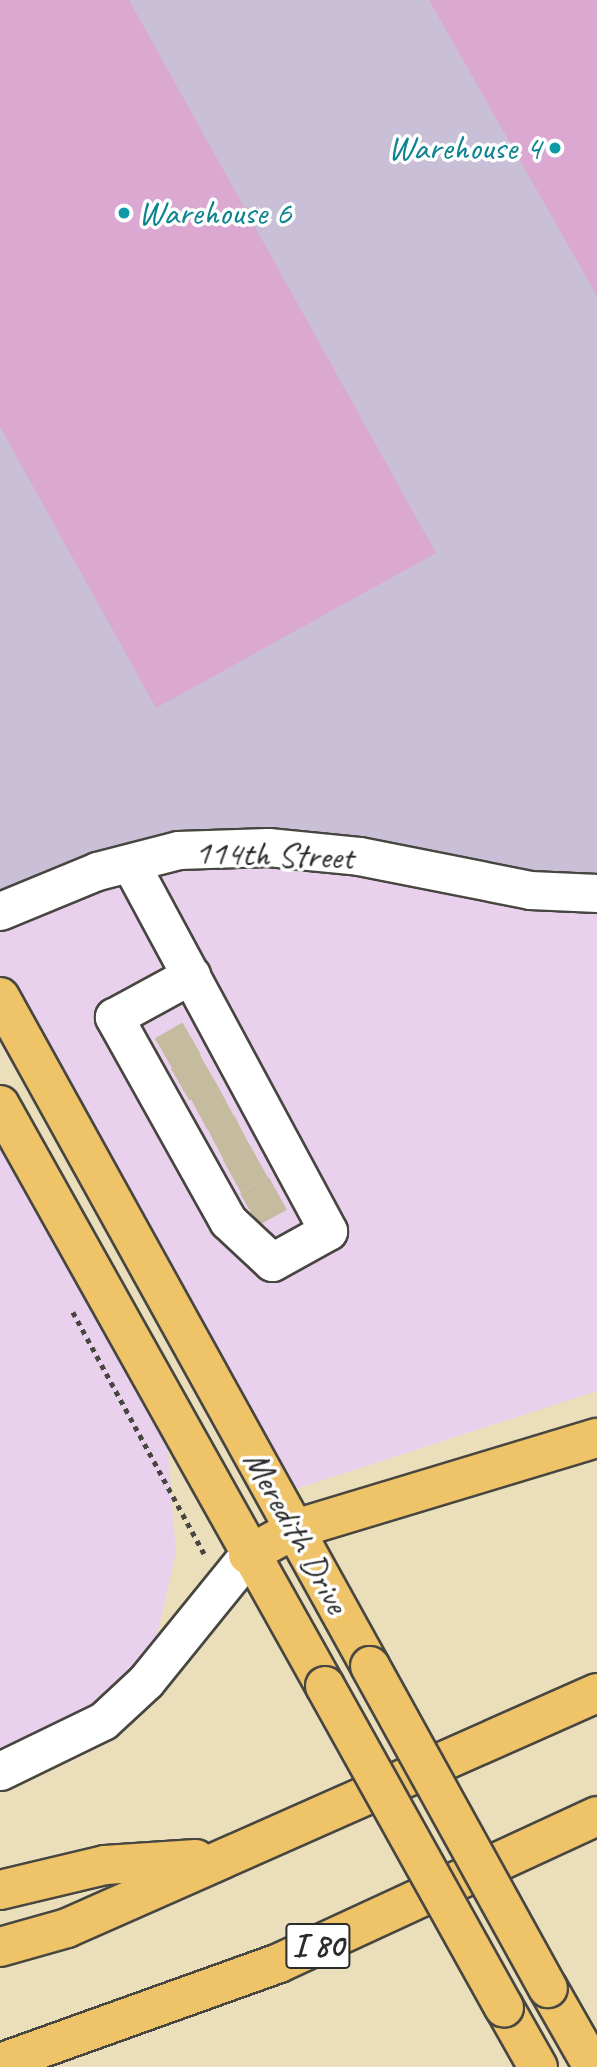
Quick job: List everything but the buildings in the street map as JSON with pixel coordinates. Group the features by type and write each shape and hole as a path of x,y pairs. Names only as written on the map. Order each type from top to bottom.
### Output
{"main road":[{"name":"Meredith Drive","path":"0,997 593,2067"},
{"name":"Meredith Drive","path":"0,1105 235,1568 325,1686 538,2067"},
{"path":"235,1568 295,1529 597,1438"},
{"path":"0,1947 67,1928 219,1858 597,1693"},
{"name":"I 80","path":"16,2061 279,1963 597,1816"},
{"path":"0,1890 106,1865 219,1858"}],"street":[{"name":"114th Street","path":"0,911 130,863 178,850 316,850 530,890 597,893"},
{"path":"130,863 191,975 212,1107 264,1201 212,1107 114,1017 191,975"},
{"path":"0,1772 103,1721 146,1681 235,1568"}],"path":[{"path":"66,1298 235,1568"}],"shaded area":[{"path":"0,0 597,0 597,893 268,847 0,911"},
{"path":"178,850 597,893 597,1391 274,1496 0,997 0,911"},
{"path":"0,1105 164,1401 176,1552 155,1644 86,1718 0,1751"}],"tunnel":[{"path":"164,1054 192,1038"},
{"path":"180,1084 208,1068"},
{"path":"199,1114 225,1100"},
{"path":"216,1145 243,1131"},
{"path":"232,1176 259,1161"},
{"path":"249,1209 278,1193"}],"place":[{"name":"Warehouse 4","path":"555,148"},
{"name":"Warehouse 6","path":"124,213"}]}
